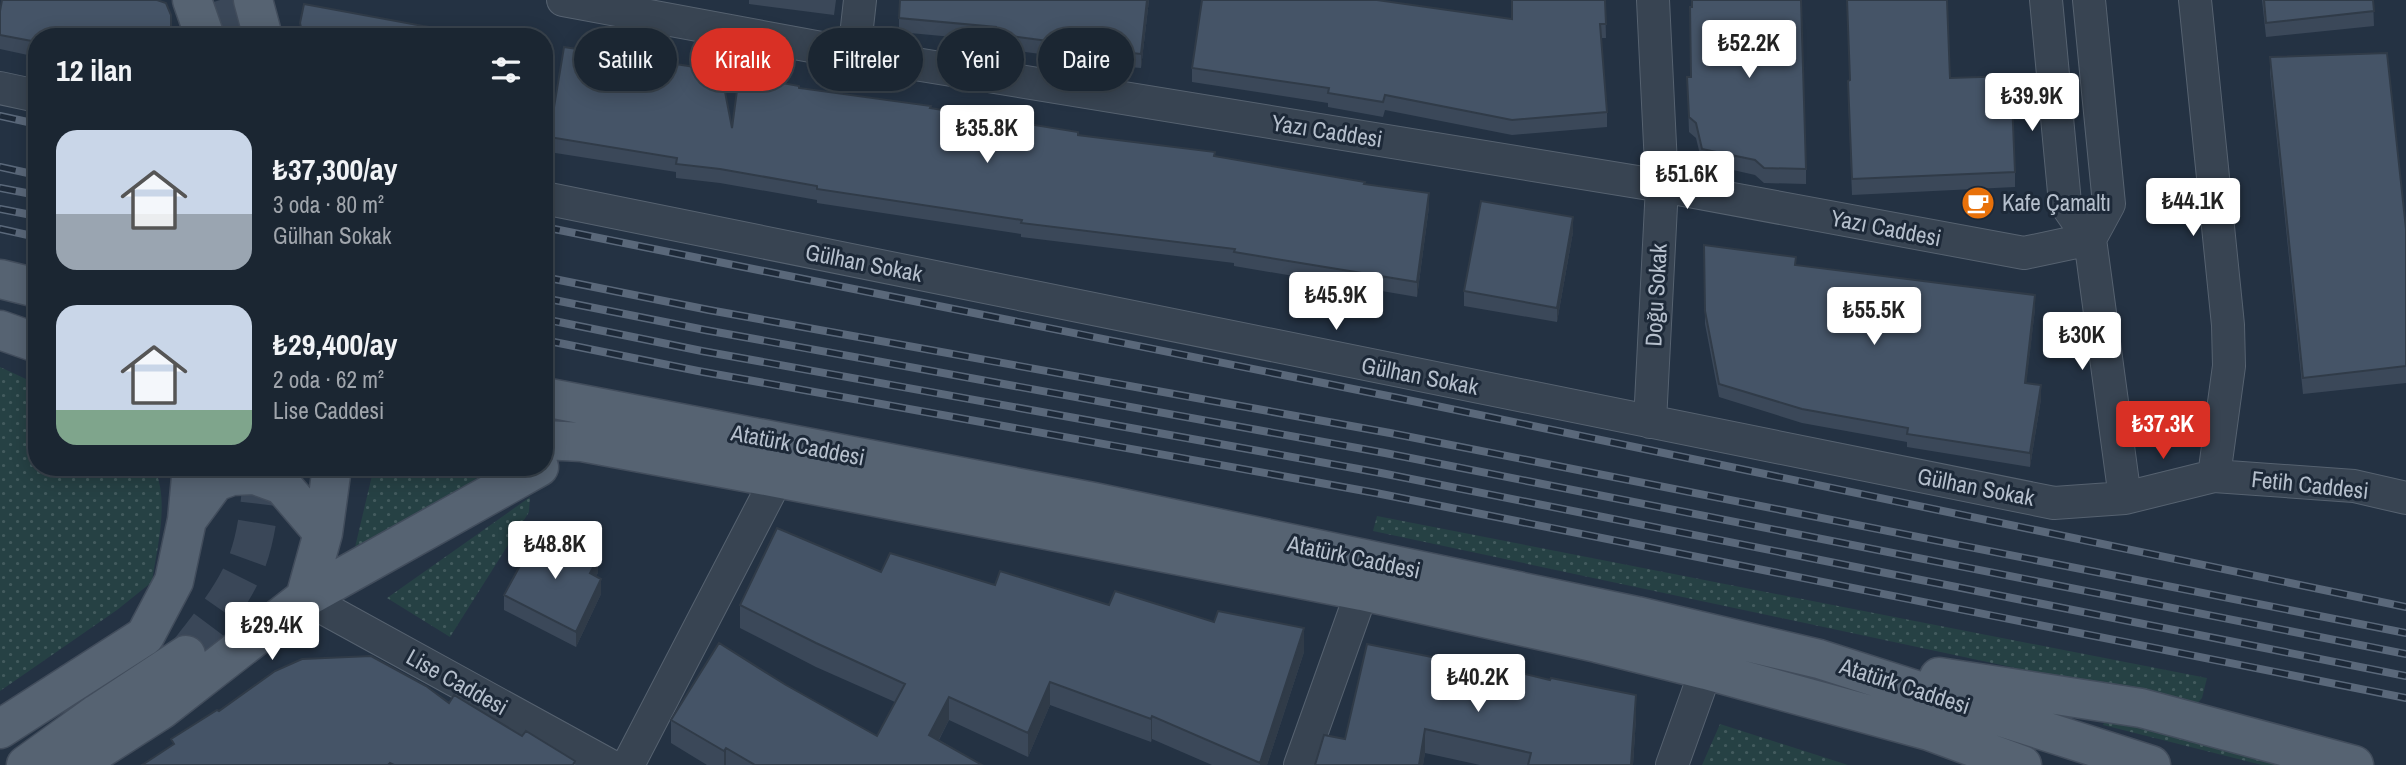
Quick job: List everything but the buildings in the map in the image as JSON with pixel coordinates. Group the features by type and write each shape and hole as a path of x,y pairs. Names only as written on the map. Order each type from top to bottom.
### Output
{"main road":[{"path":"192,0 202,28"},
{"path":"253,0 261,28"},
{"path":"0,279 28,286"},
{"path":"0,330 28,340"},
{"name":"Atatürk Caddesi","path":"553,399 1093,502 1624,613 1819,659 2151,765"},
{"name":"Atatürk Caddesi","path":"553,440 582,442 777,478 1362,591 1706,670 1929,731 2022,765"},
{"path":"553,459 582,442"},
{"path":"0,729 145,636 174,581 187,520 191,476"},
{"path":"187,520 215,482 232,476"},
{"path":"258,476 282,485 323,533"},
{"path":"305,598 323,533 331,476"},
{"path":"75,765 161,710 305,598 524,476"},
{"path":"0,754 178,648 26,765"},
{"path":"1819,659 2141,708 2354,765"},
{"path":"1929,731 1986,765"}],"street":[{"name":"Yazı Caddesi","path":"566,0 808,45"},
{"path":"857,28 860,0"},
{"name":"Doğu Sokak","path":"1650,422 1662,186 1653,0"},
{"path":"2046,0 2065,203 2090,239 2125,498"},
{"path":"2089,0 2109,204 2090,239"},
{"path":"2195,0 2228,325 2229,366 2214,476"},
{"name":"Yazı Caddesi","path":"923,65 1662,186 2024,253 2090,239"},
{"path":"0,88 28,94"},
{"name":"Gülhan Sokak","path":"553,200 2054,503 2125,498 2214,476"},
{"name":"Fetih Caddesi","path":"2214,476 2354,486 2406,498"},
{"path":"628,765 777,478"},
{"path":"1300,765 1362,591"},
{"name":"Lise Caddesi","path":"305,598 609,765"},
{"path":"1672,765 1706,670"}],"green space":[{"path":"0,367 28,380 28,476 157,476 162,509 152,582 117,610 0,691"},
{"path":"372,476 480,476 352,560"},
{"path":"530,497 529,512 450,637 387,598"},
{"path":"1377,516 2207,678 2202,698 2195,706 1373,531"},
{"path":"2106,717 2321,765 2262,765 2103,725"},
{"path":"1720,724 1848,765 1702,765"}],"tunnel":[{"path":"220,0 229,28"},
{"path":"186,655 227,600 246,564 256,529 262,476"}],"railway":[{"path":"0,116 28,122"},
{"path":"0,167 28,173"},
{"path":"0,188 28,193"},
{"path":"0,209 28,214"},
{"path":"0,229 28,235"},
{"path":"553,229 1398,398 2406,607"},
{"path":"553,279 709,310 1390,433 2406,633"},
{"path":"553,300 705,330 1385,453 2406,654"},
{"path":"553,321 702,351 1381,473 2406,676"},
{"path":"553,342 698,371 1376,493 2406,698"}],"place":[{"name":"Kafe Çamaltı","path":"1978,203"}]}
